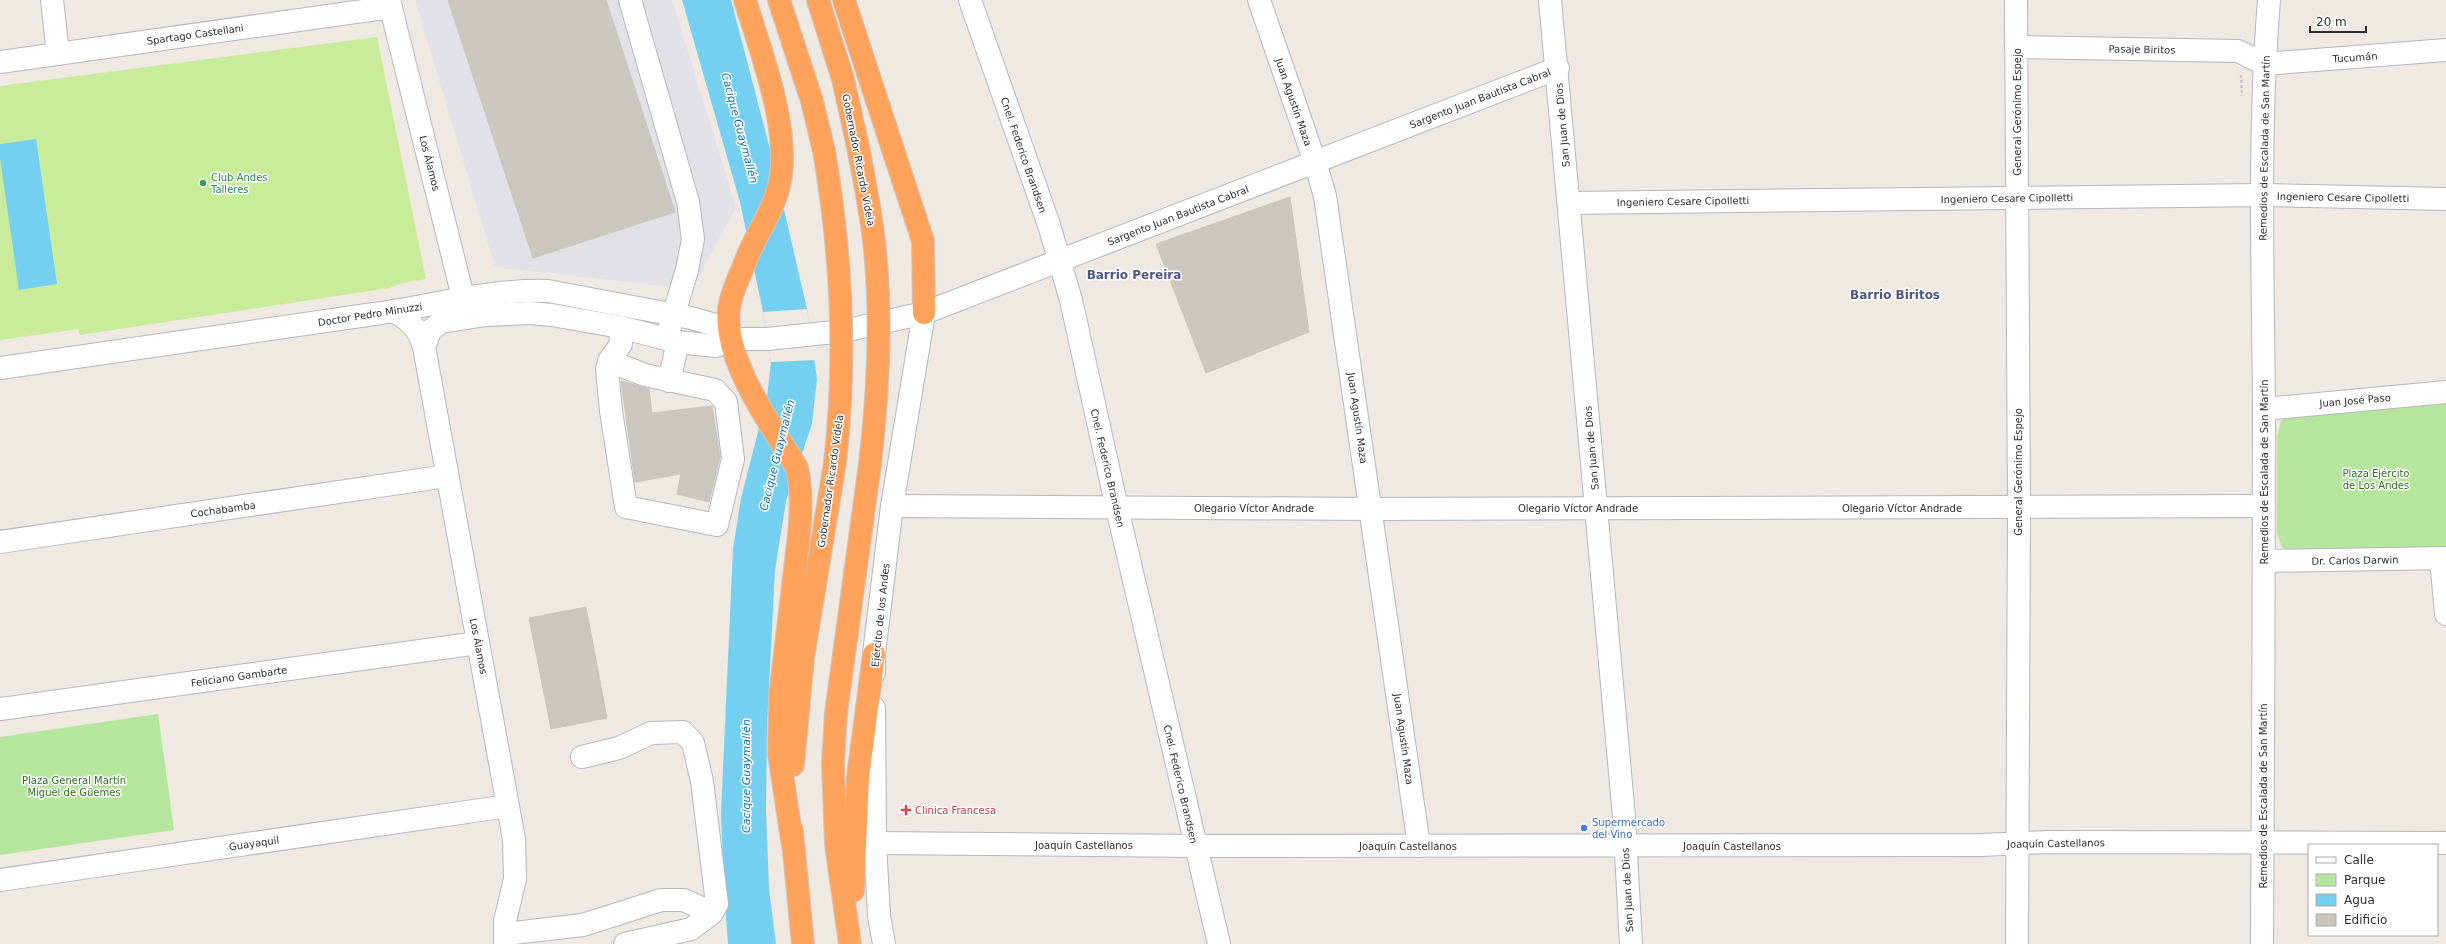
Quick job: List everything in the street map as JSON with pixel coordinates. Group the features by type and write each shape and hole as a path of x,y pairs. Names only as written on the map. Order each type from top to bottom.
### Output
{"highway":[{"path":"745,0 774,92 781,148 779,186 749,251 730,305 732,339 741,373 797,468 801,512 780,696 779,726 779,754 792,846"},
{"name":"Gobernador Ricardo Videla","path":"779,0 810,94 824,151 834,211 842,301 843,373 835,463 797,705 792,784 792,846 803,944"},
{"name":"Gobernador Ricardo Videla","path":"818,0 843,79 857,142 873,234 878,305 878,384 870,464 836,713 833,764 836,844 850,944"},
{"path":"844,0 922,240 924,313"},
{"path":"853,944 853,873 858,777 874,654"}],"street":[{"path":"52,0 58,54"},
{"path":"630,0 688,202 693,239 687,270 674,316 669,381"},
{"name":"Cnel. Federico Brandsen","path":"970,0 1060,260 1071,300 1117,508 1219,944"},
{"name":"Juan Agustín Maza","path":"1259,0 1315,162 1325,196 1419,846"},
{"name":"San Juan de Dios","path":"1550,0 1558,68 1597,508 1625,846 1631,944"},
{"name":"General Gerónimo Espejo","path":"2016,0 2019,508 2017,944"},
{"name":"Remedios de Escalada de San Martín","path":"2262,944 2264,561 2263,195 2264,64 2269,0"},
{"name":"Spartago Castellani","path":"0,62 390,3"},
{"name":"Los Álamos","path":"390,3 463,297"},
{"name":"Pasaje Biritos","path":"2016,47 2238,51 2264,64"},
{"name":"Tucumán","path":"2264,64 2446,50"},
{"name":"Sargento Juan Bautista Cabral","path":"732,339 767,339 864,328 924,313 1558,68"},
{"name":"Ingeniero Cesare Cipolletti","path":"1569,202 2263,195 2446,199"},
{"name":"Doctor Pedro Minuzzi","path":"0,368 393,312 463,297 502,291 548,291 674,316 719,326 732,339"},
{"path":"463,297 471,309 486,314"},
{"name":"Los Álamos","path":"393,312 412,323 421,337 424,347 508,806 516,859 511,900 502,936"},
{"path":"424,347 430,331 441,322 486,314 530,313 552,315 620,327 672,340 716,346 732,339"},
{"name":"Ejército de los Andes","path":"884,944 877,900 875,844 874,654 892,506 924,313"},
{"path":"609,361 669,381 715,390 726,402 733,458 717,525 626,508 610,411 607,370 609,361 621,344 620,327"},
{"name":"Juan José Paso","path":"2264,409 2446,392"},
{"name":"Cochabamba","path":"0,542 447,476"},
{"name":"Olegario Víctor Andrade","path":"892,506 1371,509 2264,506"},
{"path":"2443,559 2446,614"},
{"name":"Dr. Carlos Darwin","path":"2264,561 2443,559"},
{"name":"Feliciano Gambarte","path":"0,709 478,643"},
{"path":"582,757 619,748 651,733 683,732 693,743 702,781 717,904 712,913 691,929 625,944"},
{"name":"Guayaquil","path":"0,880 508,806"},
{"name":"Joaquín Castellanos","path":"875,844 1625,846 2446,843"},
{"path":"502,936 583,924 662,900 684,900 712,913"}],"shaded area":[{"path":"415,0 672,0 736,207 692,289 495,267"}],"green space":[{"name":"Club Andes Talleres","path":"377,37 426,279 402,283 389,288 80,335 78,329 0,340 0,86"},
{"name":"Plaza Ejército de Los Andes","path":"2446,404 2446,548 2288,551 2282,547 2277,533 2277,436 2281,421 2288,416"},
{"name":"Plaza General Martín Miguel de Güemes","path":"158,714 174,830 0,855 0,737"}],"water":[{"name":"Cacique Guaymallén","path":"682,0 731,0 771,153 807,309 817,379 812,424 786,501 775,570 767,726 766,810 769,889 776,944 728,944 721,813 733,549 741,498 767,397 771,362 763,312 740,202"},
{"path":"36,139 57,284 19,290 0,158 0,144"}],"pier":[{"path":"807,309 815,360 771,362 763,312"}],"building":[{"path":"448,0 606,0 675,212 533,258"},
{"path":"1290,197 1309,332 1206,373 1156,244"},
{"path":"621,381 649,389 652,413 712,406 720,457 709,502 677,494 681,474 635,482"},
{"path":"586,607 607,718 551,729 529,618"}],"place":[{"name":"Club Andes Talleres","path":"203,183"},
{"name":"Clinica Francesa","path":"906,810"},
{"name":"Supermercado del Vino","path":"1584,828"}],"district":[{"name":"Barrio Pereira","path":"1134,275"},
{"name":"Barrio Biritos","path":"1895,295"}]}
